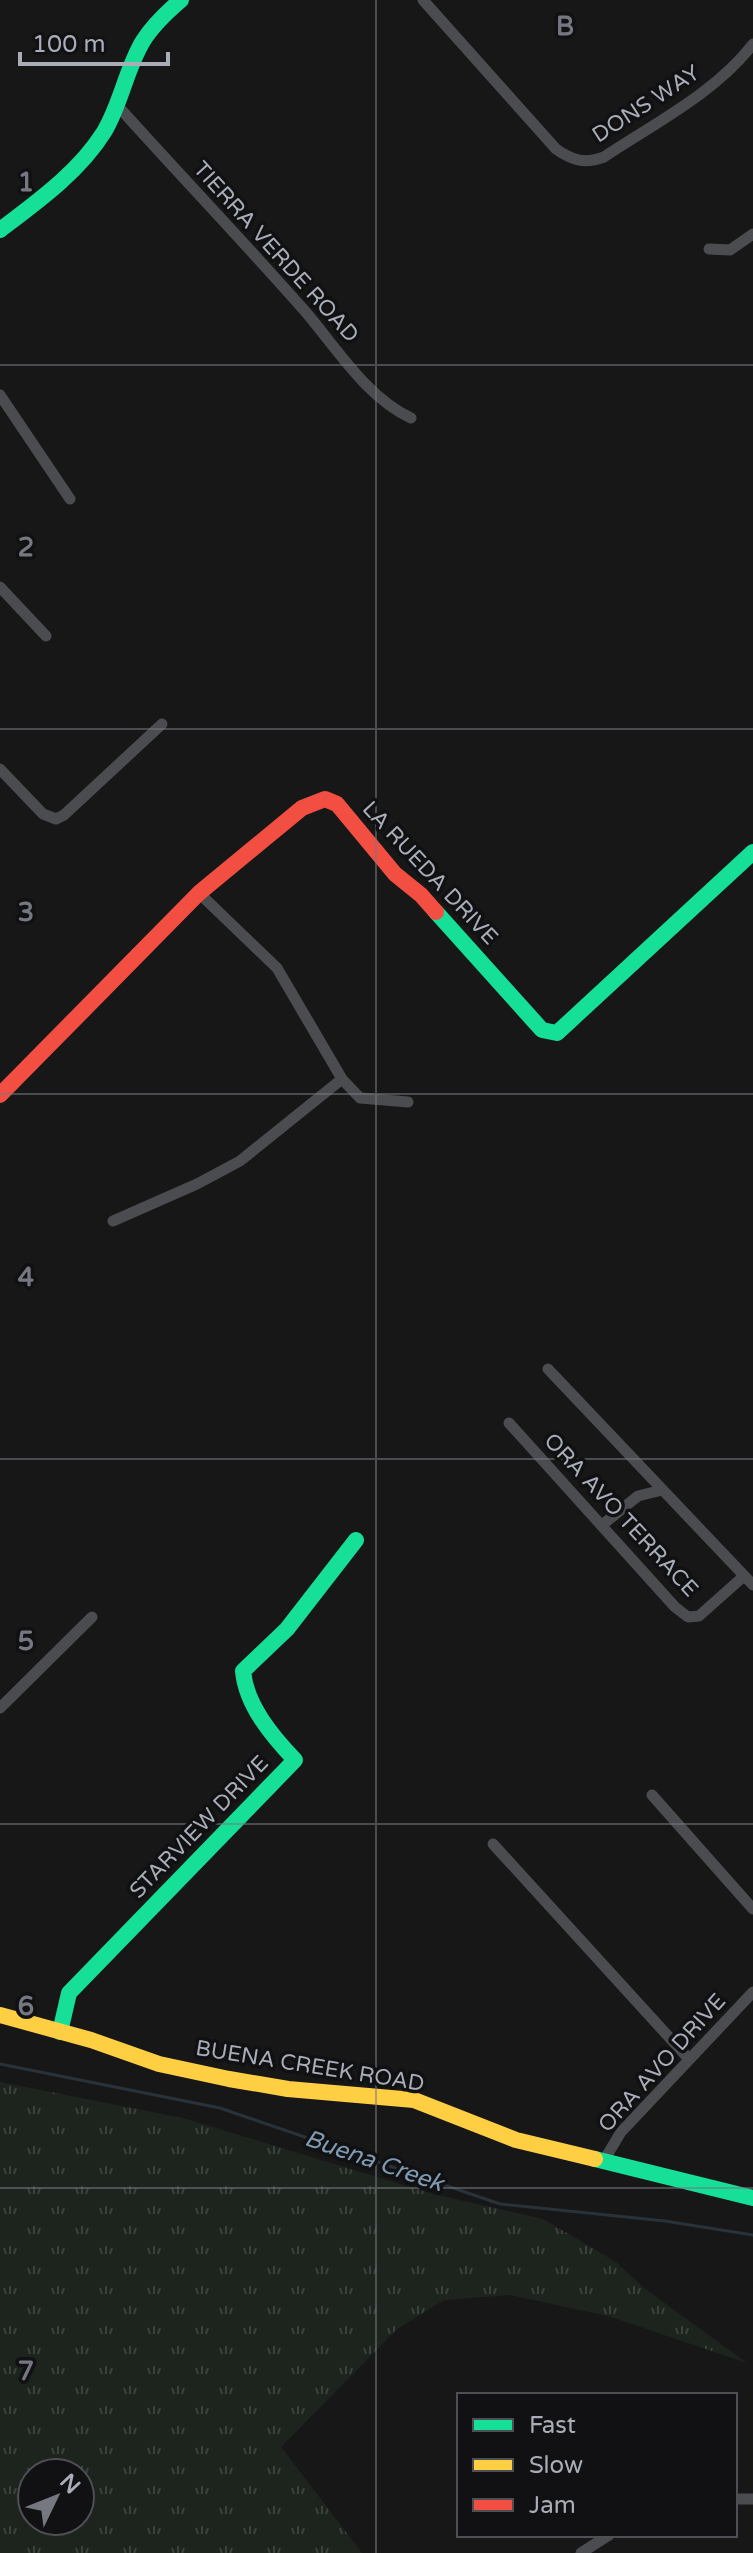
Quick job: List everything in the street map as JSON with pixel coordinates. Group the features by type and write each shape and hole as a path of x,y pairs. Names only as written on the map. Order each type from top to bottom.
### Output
{"street":[{"path":"0,230 28,209 98,141 117,105 140,45 161,18 181,0"},
{"name":"DONS WAY","path":"423,0 556,149 570,159 590,162 604,157 717,81 753,44"},
{"name":"TIERRA VERDE ROAD","path":"117,105 304,311 359,377 394,411 411,418"},
{"path":"709,249 730,250 753,234"},
{"path":"0,395 70,499"},
{"path":"0,587 46,636"},
{"path":"0,769 43,814 56,819 162,724"},
{"name":"LA RUEDA DRIVE","path":"0,1095 199,893 302,808 325,799 332,800 395,874 421,895 542,1030 557,1033 753,852"},
{"path":"199,893 277,968 341,1078 360,1098 408,1102"},
{"path":"113,1221 185,1190 240,1161 341,1078"},
{"name":"ORA AVO TERRACE","path":"509,1423 675,1607 688,1617 699,1616 749,1581 548,1369"},
{"path":"602,1525 638,1496 662,1490"},
{"name":"STARVIEW DRIVE","path":"60,2032 69,1993 295,1760 280,1746 258,1709 242,1681 243,1671 287,1629 356,1540"},
{"path":"0,1708 92,1617"},
{"path":"652,1795 753,1909"},
{"path":"493,1844 689,2059"},
{"name":"ORA AVO DRIVE","path":"603,2162 621,2132 753,1992"},
{"name":"BUENA CREEK ROAD","path":"0,2015 159,2064 229,2079 288,2089 414,2100 516,2140 753,2198"},
{"path":"581,2553 606,2537"}],"green space":[{"path":"0,2082 183,2118 433,2194 543,2219 616,2262 644,2288 747,2363 608,2316 510,2295 444,2300 397,2329 281,2447 362,2553 0,2553"}],"waterway":[{"name":"Buena Creek","path":"0,2064 220,2108 500,2204 665,2221 753,2235"}],"traffic: fast":[{"path":"0,230 56,186 94,147 110,121 143,41 160,19 181,0"},
{"path":"436,912 542,1030 557,1033 753,852"},
{"path":"60,2032 69,1993 295,1760 255,1708 243,1671 287,1629 356,1540"},
{"path":"595,2159 753,2198"}],"traffic: slow":[{"path":"0,2015 91,2040 159,2064 229,2079 288,2089 414,2100 516,2140 595,2159"}],"traffic: jam":[{"path":"0,1095 199,893 302,808 325,799 337,804 395,874 436,912"}]}
